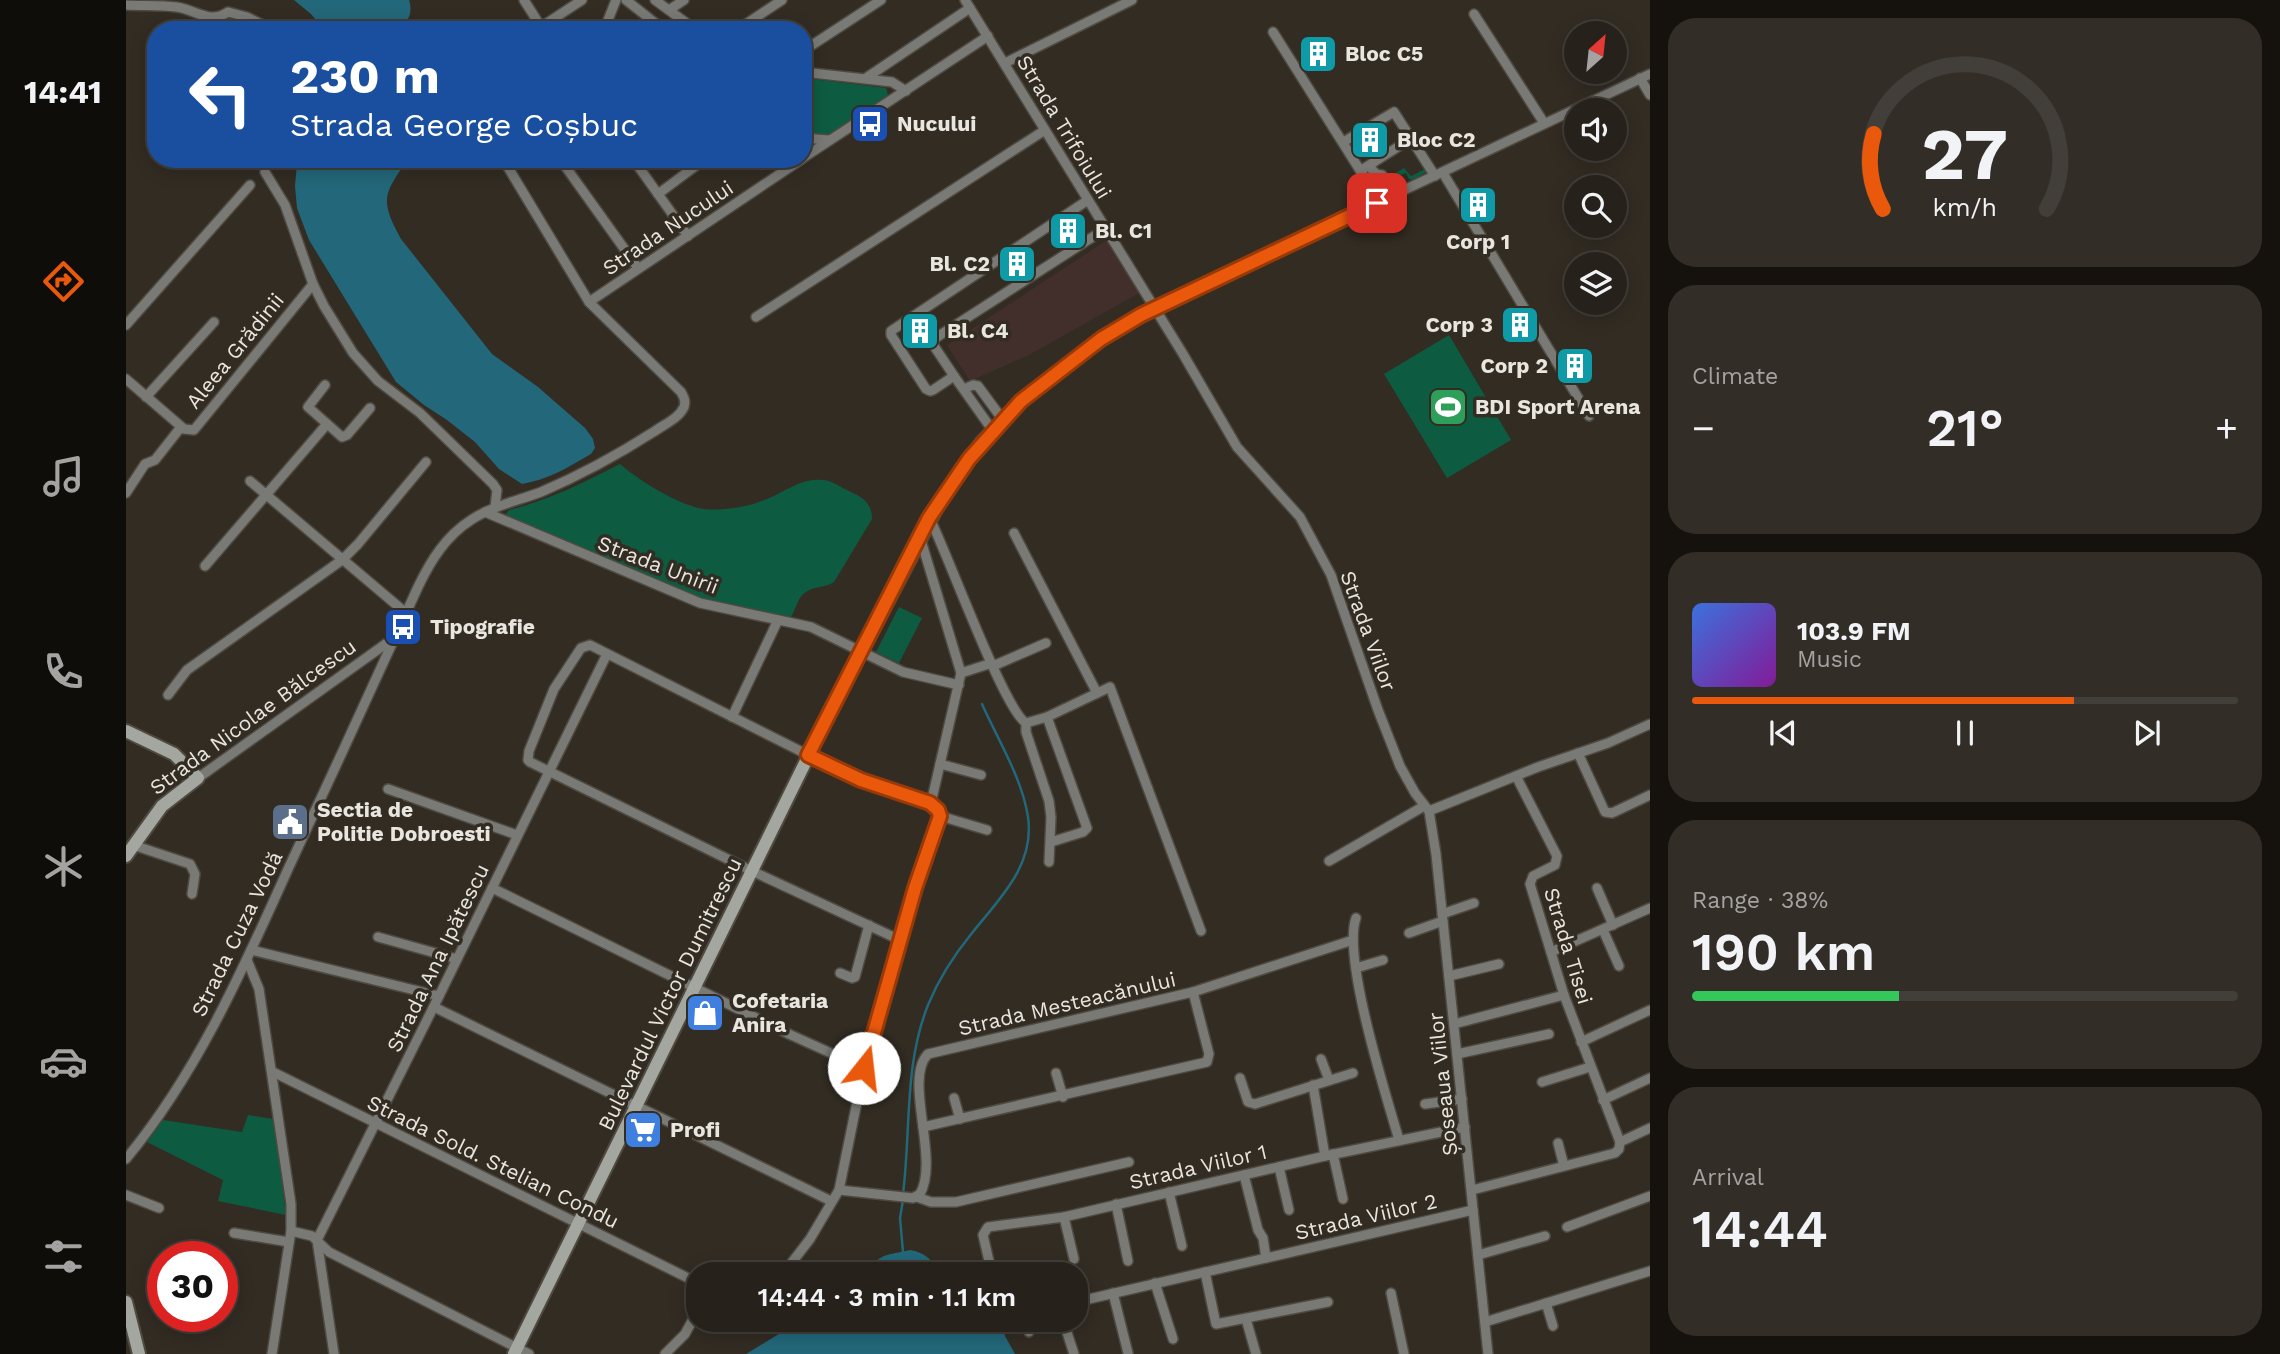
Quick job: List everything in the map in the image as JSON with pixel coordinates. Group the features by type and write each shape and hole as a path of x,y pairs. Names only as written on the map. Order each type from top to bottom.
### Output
{"street":[{"path":"524,0 537,21"},
{"path":"553,21 582,0"},
{"path":"608,21 616,0"},
{"path":"626,0 653,21"},
{"path":"655,0 684,21"},
{"path":"669,10 684,0"},
{"path":"750,21 782,0"},
{"path":"812,45 881,0"},
{"path":"1005,63 1132,0"},
{"path":"866,78 968,4"},
{"name":"Strada Trifoiului","path":"968,4 1237,447 1259,473"},
{"path":"126,5 179,7 200,16 220,18 225,13 232,13 255,21"},
{"path":"1474,14 1544,123"},
{"path":"1273,32 1380,202"},
{"name":"Strada Nucului","path":"812,153 988,37"},
{"path":"812,73 892,82 906,91"},
{"path":"1154,308 1650,74"},
{"path":"1640,78 1650,95"},
{"path":"1345,141 1394,112 1439,174 1589,416"},
{"path":"756,317 1045,130"},
{"path":"1382,175 1366,167 1412,138"},
{"path":"812,139 830,140"},
{"name":"Strada Nicolae Bălcescu","path":"129,850 162,806 395,637 427,568 441,548 465,524 495,507 541,492 615,456 673,419 684,406 681,392 589,302 508,168"},
{"path":"566,168 638,268"},
{"path":"639,168 688,236"},
{"path":"658,194 693,168"},
{"name":"Strada Nucului","path":"589,302 790,168"},
{"path":"265,172 285,205 313,284 341,336 368,372 391,393 420,413 493,484 496,490 495,507"},
{"path":"126,325 250,185"},
{"path":"954,376 933,390 928,390 891,335 891,331 1087,201"},
{"path":"993,431 934,346 934,339 1105,229"},
{"name":"Aleea Grădinii","path":"126,379 187,431 194,430 313,284"},
{"name":"Bulevardul Victor Dumitrescu","path":"520,1352 579,1224 808,755 929,518 969,459 1003,420 1039,385 1101,339 1154,308"},
{"path":"146,397 214,322"},
{"path":"325,385 308,405 344,437 370,408"},
{"path":"964,390 973,385 979,387 1003,420"},
{"path":"205,566 327,424"},
{"name":"Aleea Grădinii","path":"126,493 145,464 155,460 181,426"},
{"path":"168,695 183,673 342,560 426,462"},
{"name":"Strada Viilor","path":"1259,473 1300,517 1331,575 1406,779 1426,808"},
{"path":"250,481 406,613"},
{"name":"Strada Unirii","path":"485,512 700,603 821,630 903,672 959,685"},
{"path":"929,518 993,665 1015,711 1026,723 1026,732 1049,802 1049,862"},
{"path":"1014,533 1097,693"},
{"path":"920,537 961,673 933,804 940,816 987,830"},
{"path":"732,717 778,620"},
{"name":"Strada Cuza Vodă","path":"126,1159 182,1083 247,960 395,637"},
{"path":"961,673 993,665 1046,643"},
{"path":"900,940 548,772 530,762 527,756 552,694 584,646 590,645 861,780 933,804"},
{"name":"Strada Ana Ipătescu","path":"317,1240 607,654"},
{"path":"1026,723 1047,717 1110,687 1201,931"},
{"path":"1047,717 1087,828 1083,832 1051,842"},
{"path":"1329,861 1426,808 1650,724"},
{"path":"126,731 174,754 198,778"},
{"path":"1577,753 1605,812 1612,813 1650,795"},
{"path":"940,764 981,775"},
{"name":"Strada Tisei","path":"1516,776 1557,856 1555,865 1533,876 1530,884 1564,995 1620,1142"},
{"path":"388,789 517,835"},
{"name":"Șoseaua Viilor","path":"1426,808 1443,917 1488,1354"},
{"path":"792,1262 810,1239 839,1190 864,1068 900,940 940,816"},
{"path":"129,850 190,864 195,874 192,894"},
{"path":"492,888 864,1068"},
{"path":"1597,888 1613,925"},
{"path":"1409,933 1474,903"},
{"path":"1551,952 1650,908"},
{"path":"1356,918 1353,940 1356,968 1367,1024 1399,1140"},
{"path":"840,973 855,977 869,925"},
{"path":"1603,930 1619,966"},
{"path":"378,937 457,959"},
{"path":"1193,992 1353,940"},
{"path":"251,950 439,996"},
{"path":"247,960 259,989 290,1192 291,1231 272,1354"},
{"path":"1356,968 1382,960"},
{"path":"1449,976 1499,964"},
{"name":"Strada Mesteacănului","path":"915,1197 922,1190 926,1178 920,1081 923,1062 928,1055 1193,992 1209,1061 1063,1097 923,1127"},
{"path":"1454,1024 1564,995"},
{"path":"434,1007 831,1201"},
{"path":"1581,1042 1650,1010"},
{"path":"1457,1054 1549,1034"},
{"path":"1321,1059 1329,1080"},
{"path":"1542,1082 1590,1067"},
{"name":"Strada Sold. Stelian Condu","path":"273,1072 686,1277"},
{"path":"1056,1073 1063,1097"},
{"path":"1240,1078 1246,1099 1251,1104 1353,1073"},
{"path":"1604,1100 1650,1078"},
{"name":"Strada Viilor 2","path":"1312,1085 1343,1199"},
{"path":"954,1098 960,1119"},
{"path":"1425,1104 1462,1098"},
{"name":"Strada Viilor 1","path":"989,1262 984,1238 986,1228 1064,1217 1465,1126"},
{"path":"1472,1190 1615,1153 1620,1142 1650,1128"},
{"path":"1558,1143 1564,1166"},
{"path":"839,1190 915,1197 942,1203 956,1202 1129,1162"},
{"name":"Strada Viilor 2","path":"1279,1167 1289,1210"},
{"path":"1244,1175 1258,1230 1263,1238 1266,1258"},
{"path":"1169,1192 1182,1246"},
{"path":"126,1195 159,1208"},
{"path":"1567,1227 1650,1196"},
{"path":"1116,1204 1128,1261"},
{"name":"Strada Viilor 2","path":"1088,1299 1473,1210"},
{"path":"1064,1217 1074,1259"},
{"path":"291,1231 309,1234 334,1255 520,1352"},
{"path":"234,1233 289,1242"},
{"path":"1478,1255 1545,1236"},
{"path":"317,1240 334,1354"},
{"path":"1485,1322 1650,1271"},
{"path":"1205,1272 1216,1324 1328,1302"},
{"path":"1155,1283 1172,1339"},
{"path":"1113,1293 1128,1353"},
{"path":"1391,1293 1405,1354"},
{"path":"126,1302 139,1354"},
{"path":"1546,1303 1553,1326"},
{"path":"1246,1319 1256,1354"},
{"path":"665,1354 686,1332"},
{"path":"1067,1332 1074,1354"}],"shaded area":[{"path":"1107,240 1139,293 1029,355 970,381 947,345"}],"green space":[{"path":"812,79 886,88 888,95 832,134 812,134"},
{"path":"1404,168 1411,176 1425,169 1426,172 1414,180 1409,179 1406,173 1400,175 1400,181 1404,180 1406,185 1379,197 1366,172 1386,177"},
{"name":"BDI Sport Arena","path":"1449,335 1511,440 1447,478 1384,374"},
{"path":"620,464 660,491 683,503 704,509 744,506 760,502 800,483 826,480 863,499 871,509 872,519 834,582 803,594 791,617 704,599 509,518 506,514 509,510 552,496"},
{"path":"899,607 922,618 899,663 876,652"},
{"path":"248,1115 274,1119 286,1215 218,1201 223,1180 147,1142 163,1120 242,1132"}],"water":[{"path":"294,0 409,0 410,4 407,21 317,21"},
{"path":"297,168 402,168 387,197 389,215 401,239 492,354 538,387 585,428 593,439 595,448 591,454 549,476 522,484 499,469 475,442 396,382 309,240 297,208"},
{"path":"910,1250 933,1262 876,1262 889,1254"},
{"path":"782,1332 1004,1332 1015,1354 746,1354"}],"waterway":[{"path":"903,1194 915,1051 928,1005 953,958 1013,880 1021,866 1029,834 1021,788 982,704"},
{"path":"903,1200 900,1218 903,1252"}],"place":[{"name":"Bloc C5","path":"1318,54"},
{"name":"Nucului","path":"870,124"},
{"name":"Bloc C2","path":"1370,140"},
{"name":"Corp 1","path":"1478,205"},
{"name":"Bl. C1","path":"1068,231"},
{"name":"Bl. C2","path":"1017,264"},
{"name":"Corp 3","path":"1520,325"},
{"name":"Bl. C4","path":"920,331"},
{"name":"Corp 2","path":"1575,366"},
{"name":"BDI Sport Arena","path":"1448,407"},
{"name":"Tipografie","path":"403,627"},
{"name":"Sectia de Politie Dobroesti","path":"290,822"},
{"name":"Cofetaria Anira","path":"705,1013"},
{"name":"Profi","path":"643,1130"}],"route":[{"path":"864,1068 915,888 940,816 935,806 930,803 861,780 808,755 929,518 981,443 1021,401 1101,339 1154,308 1377,203"}]}
